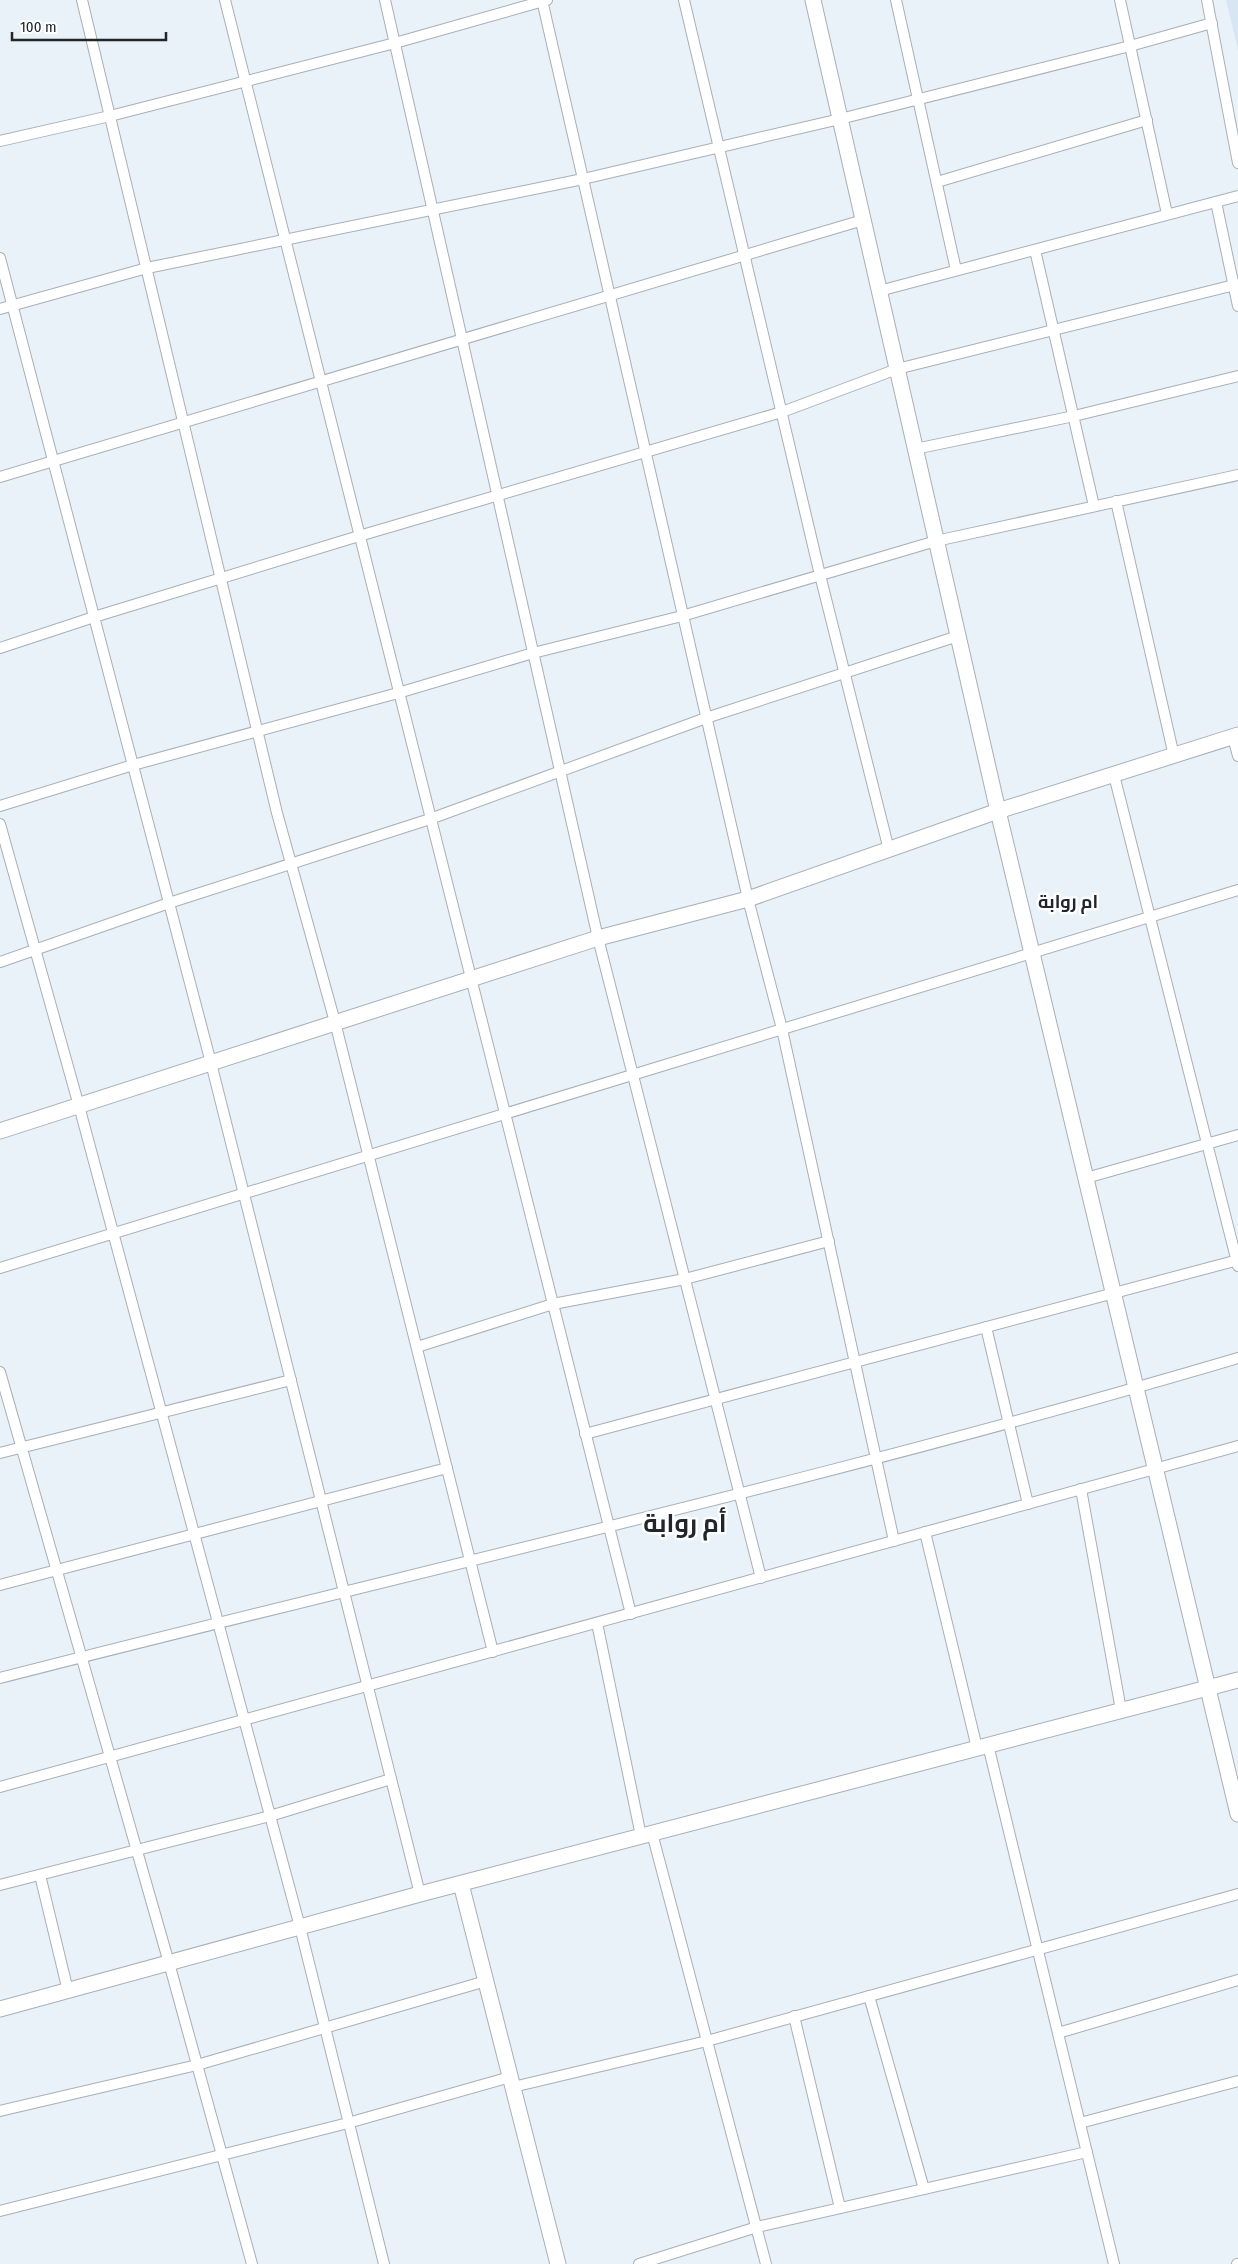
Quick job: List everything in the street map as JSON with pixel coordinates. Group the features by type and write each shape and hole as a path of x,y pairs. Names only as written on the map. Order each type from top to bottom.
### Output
{"street":[{"path":"82,0 258,731 369,1155 492,1652"},
{"path":"225,0 631,1614"},
{"path":"385,0 598,938 761,1578"},
{"path":"0,141 110,116 395,43 543,0 682,616 748,900 782,1029 894,1541"},
{"path":"684,0 820,574 888,850"},
{"path":"813,0 998,811 1207,1688 1236,1795 1238,1814"},
{"path":"896,0 956,270"},
{"path":"1120,0 1167,214"},
{"path":"1207,0 1238,162"},
{"path":"0,308 147,268 582,179 840,119 1130,46 1212,23"},
{"path":"937,182 1146,120"},
{"path":"879,291 1238,196"},
{"path":"1216,202 1236,285 1238,306"},
{"path":"0,477 863,220"},
{"path":"1035,250 1055,330 1094,506"},
{"path":"0,258 211,1063 420,1894"},
{"path":"0,648 94,616 359,536 645,454 782,412 897,369 1236,285"},
{"path":"915,449 1074,416 1238,376"},
{"path":"0,806 133,765 398,693 533,653 682,616 936,540 1238,475"},
{"path":"1116,501 1174,756"},
{"path":"0,962 169,903 292,865 430,819 706,718 958,636"},
{"path":"0,1131 598,938 748,900 998,811 1236,736 1238,756"},
{"path":"585,1434 855,1363 1113,1292 1237,1262 1114,775"},
{"path":"0,824 79,1106 300,1927 384,2264"},
{"path":"0,1268 1238,890"},
{"path":"1086,1178 1238,1135"},
{"path":"416,1346 552,1304 685,1279 829,1241"},
{"path":"986,1327 1028,1504"},
{"path":"0,1678 470,1560 740,1495 1136,1388 1238,1358"},
{"path":"0,1372 169,1963 252,2264"},
{"path":"0,1453 291,1380"},
{"path":"0,1787 1238,1446"},
{"path":"0,1586 194,1533 322,1502 447,1468"},
{"path":"1081,1490 1121,1710"},
{"path":"925,1532 1038,1950 1114,2264"},
{"path":"597,1623 647,1834 707,2040 766,2264"},
{"path":"0,2009 420,1894 1238,1680"},
{"path":"0,1885 270,1816 391,1779"},
{"path":"40,1875 68,1991"},
{"path":"461,1884 558,2264"},
{"path":"0,2211 512,2082 707,2040 1238,1894"},
{"path":"1058,2033 1238,1980"},
{"path":"0,2111 197,2065 486,1981"},
{"path":"870,1996 924,2189"},
{"path":"794,2016 840,2208"},
{"path":"1080,2123 1238,2081"},
{"path":"639,2264 756,2227 1087,2152"}],"shaded area":[{"path":"1226,0 1238,0 1238,50"}],"district":[{"name":"ام روابة","path":"1068,902"},
{"name":"أم روابة","path":"685,1523"}]}
